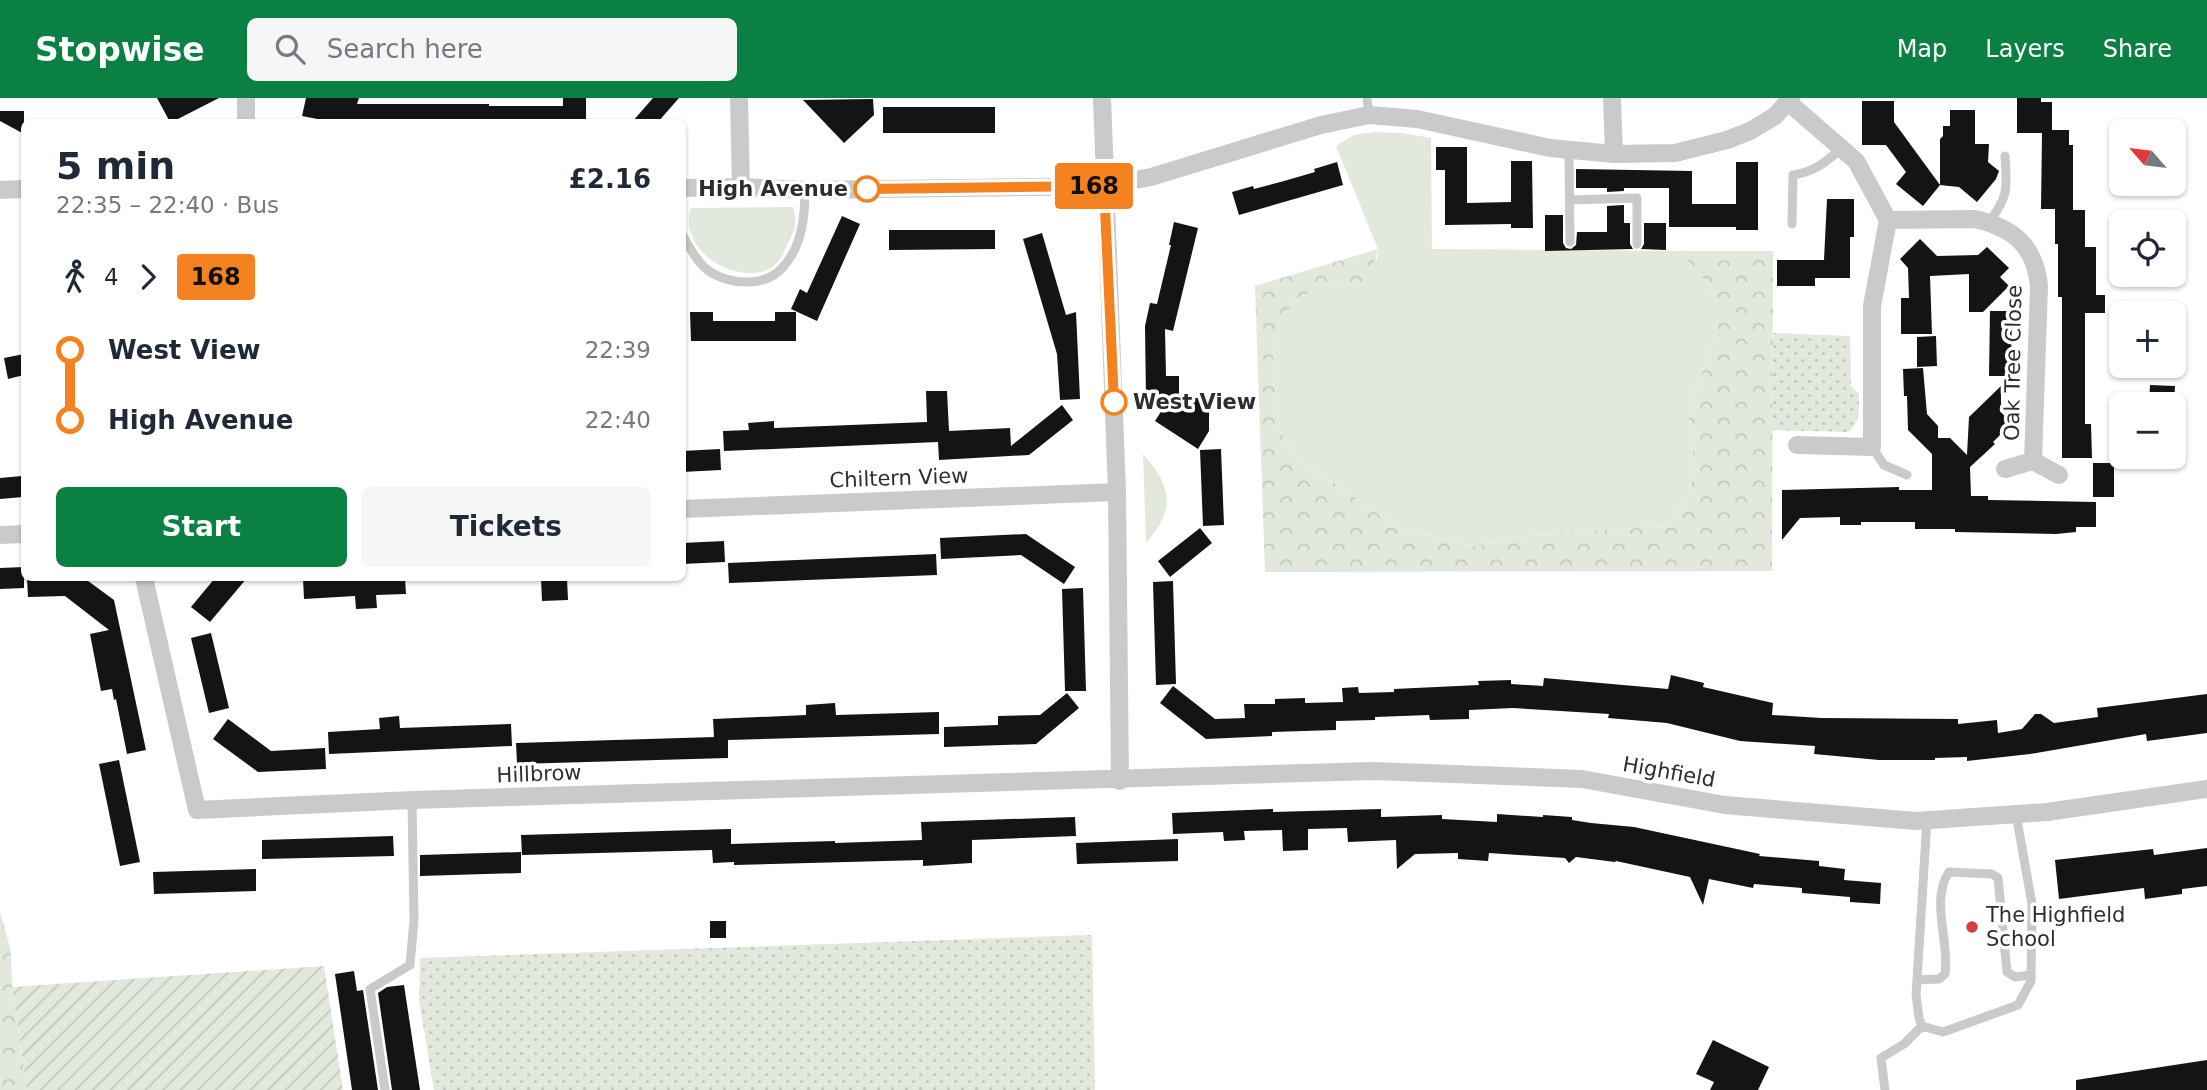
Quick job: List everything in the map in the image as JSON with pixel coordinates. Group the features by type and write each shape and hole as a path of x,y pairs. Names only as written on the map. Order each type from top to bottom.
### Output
{"street":[{"path":"246,98 246,119"},
{"path":"739,98 741,187"},
{"path":"1102,98 1118,492 1120,781"},
{"path":"1612,98 1614,154"},
{"path":"686,188 805,190 1104,186 1151,177 1321,125 1368,106 1486,135 1569,149 1614,154 1675,153 1727,140 1750,131 1775,116 1790,100 1856,161 1888,220 1872,306 1872,447 1797,445"},
{"path":"0,190 21,189"},
{"name":"Oak Tree Close","path":"1888,220 1975,219 2001,227 2024,244 2037,271 2039,286 2033,461"},
{"name":"Oak Tree Close","path":"2005,468 2033,461 2059,475"},
{"name":"Chiltern View","path":"686,509 1118,492"},
{"path":"0,535 21,534"},
{"name":"Hillbrow","path":"145,581 197,810 412,800 1120,781"},
{"name":"Highfield","path":"1120,781 1373,771 1582,779 1726,806 1927,820 2047,812 2207,789"}],"lane":[{"path":"1792,224 1793,175 1819,168 1842,148"},
{"path":"1569,149 1570,242"},
{"path":"1989,222 2000,207 2007,190 2005,156"},
{"path":"686,240 698,260 711,273 730,280 751,283 769,278 783,267 799,242 805,215 805,190"},
{"path":"1570,200 1637,198 1637,244"},
{"path":"1872,447 1884,465 1907,475"},
{"path":"385,1090 370,989 410,965 414,920 412,800"},
{"path":"1922,1026 1942,1032 2018,1004 2031,981 2032,904 2016,814"},
{"path":"1922,1026 1916,995 1927,820"},
{"path":"1917,980 1938,979 1945,974 1941,921 1944,880 1950,872 1992,874 1998,878 2007,971 2015,977 2031,975"},
{"path":"1885,1090 1881,1058 1904,1044 1922,1026"}],"green space":[{"path":"1374,132 1431,138 1432,249 1681,251 1693,270 1709,284 1718,304 1718,327 1688,413 1695,469 1689,493 1679,512 1667,526 1533,535 1474,546 1401,529 1336,484 1318,475 1296,457 1280,431 1273,340 1281,319 1299,298 1315,288 1336,284 1354,285 1377,260 1378,249 1336,146 1354,135"},
{"path":"793,207 795,226 792,234 783,254 769,269 755,273 725,268 711,260 692,237 689,223 691,208"},
{"path":"1378,249 1373,271 1365,281 1354,285 1336,284 1315,289 1299,298 1281,319 1273,340 1280,431 1296,457 1318,475 1336,484 1401,529 1474,546 1533,535 1667,526 1679,512 1689,493 1695,469 1688,413 1718,327 1718,304 1709,284 1693,270 1681,251 1773,251 1772,571 1265,572 1255,286"},
{"path":"1773,333 1850,336 1851,386 1859,394 1859,405 1857,420 1848,432 1772,430"},
{"path":"1143,454 1160,477 1167,498 1162,520 1146,543"},
{"path":"0,912 11,951 12,987 27,1090 0,1090"},
{"path":"1092,935 1095,1090 434,1090 419,1000 420,958"},
{"path":"324,966 343,1090 27,1090 12,987"}],"building":[{"path":"157,98 219,98 178,119 168,119"},
{"path":"306,98 359,98 357,104 563,106 563,98 586,98 586,119 318,119 302,116"},
{"path":"653,98 679,98 661,119 635,119"},
{"path":"2017,98 2041,98 2041,102 2052,102 2052,130 2069,130 2069,145 2073,145 2073,210 2085,210 2085,247 2096,247 2096,295 2105,295 2105,313 2085,313 2085,424 2091,424 2092,458 2062,458 2062,297 2058,297 2055,209 2041,209 2042,133 2017,133"},
{"path":"873,99 874,115 844,143 803,100"},
{"path":"1862,101 1894,101 1894,122 1940,185 1923,206 1896,184 1906,172 1886,145 1862,145"},
{"path":"883,107 995,107 995,133 883,133"},
{"path":"1950,110 1975,110 1975,144 1989,144 1988,162 1999,171 1996,179 1977,202 1959,187 1940,185 1940,139 1943,136 1943,126 1950,126"},
{"path":"0,111 24,111 21,132 0,121"},
{"path":"1436,147 1467,147 1467,203 1511,202 1511,161 1532,161 1533,228 1511,228 1511,224 1445,225 1445,170 1436,170"},
{"path":"1337,162 1343,185 1239,215 1232,192 1284,181"},
{"path":"1736,162 1758,162 1758,230 1736,230 1736,227 1669,227 1669,188 1624,188 1624,191 1607,192 1607,188 1576,188 1576,169 1692,171 1692,204 1736,204"},
{"path":"1827,199 1854,199 1850,278 1815,278 1815,286 1777,286 1777,260 1824,260"},
{"path":"1624,205 1624,223 1630,223 1630,244 1633,249 1545,251 1545,215 1563,215 1563,243 1566,248 1571,249 1576,245 1577,232 1607,232 1607,206"},
{"path":"842,216 860,224 817,321 791,309 800,289 807,293"},
{"path":"1174,222 1198,228 1173,331 1165,329 1166,376 1179,376 1179,398 1209,398 1209,431 1198,449 1155,421 1169,399 1146,399 1145,326 1150,303 1157,304"},
{"path":"1644,223 1666,223 1666,250 1641,249 1644,244"},
{"path":"889,230 995,230 995,249 889,250"},
{"path":"1042,233 1066,315 1076,312 1080,399 1060,400 1057,354 1023,239"},
{"path":"1920,239 1937,256 1978,255 1987,247 2009,268 2000,277 2009,286 1983,312 1969,312 1969,274 1930,276 1932,334 1901,334 1901,298 1909,298 1908,268 1900,259"},
{"path":"1990,311 2012,311 2011,376 1989,376"},
{"path":"690,312 713,312 713,321 775,321 775,312 796,312 796,341 691,341"},
{"path":"1936,336 1937,366 1917,367 1917,337"},
{"path":"21,355 21,376 8,379 4,358"},
{"path":"1923,368 1927,414 1938,426 1938,438 1950,438 1967,455 1969,417 2001,386 2001,412 2009,421 2004,425 2007,428 1993,442 1995,444 1970,467 1971,496 1988,496 1988,500 2096,502 2096,527 2076,527 2076,532 2056,534 1955,532 1955,529 1915,529 1915,522 1861,522 1861,525 1840,525 1840,517 1800,518 1782,540 1782,490 1899,487 1899,490 1932,490 1932,454 1908,430 1907,396 1904,396 1903,369"},
{"path":"2150,385 2175,386 2175,392 2150,392"},
{"path":"926,391 947,391 949,431 1010,428 1011,446 1062,405 1073,420 1029,455 939,460 938,442 724,451 723,431 749,430 748,423 774,421 774,428 927,422"},
{"path":"720,449 721,470 686,472 686,451"},
{"path":"1221,449 1224,525 1203,526 1200,450"},
{"path":"2093,463 2109,463 2109,469 2114,469 2114,497 2093,497"},
{"path":"21,476 21,497 0,499 0,478"},
{"path":"1200,528 1212,543 1170,577 1158,561"},
{"path":"1026,534 1075,567 1064,584 1021,555 941,559 940,538"},
{"path":"724,541 725,562 686,564 686,543"},
{"path":"936,554 937,575 729,583 728,563"},
{"path":"21,567 24,588 0,589 0,568"},
{"path":"27,581 88,581 114,600 146,750 127,754 112,689 101,691 90,634 109,630 65,596 28,597"},
{"path":"213,581 244,581 210,622 191,607"},
{"path":"303,581 405,581 406,594 376,595 377,608 356,609 355,596 304,599"},
{"path":"541,581 567,581 568,600 542,601"},
{"path":"1173,581 1176,684 1156,685 1153,582"},
{"path":"1083,588 1086,691 1065,691 1062,589"},
{"path":"211,633 229,708 209,713 191,638"},
{"path":"1671,675 1704,683 1703,687 1773,703 1772,715 1958,719 1958,724 1997,720 1998,733 2022,729 2035,714 2041,714 2054,723 2098,717 2097,708 2207,694 2207,733 2147,741 2146,734 2030,754 1967,761 1967,757 1879,760 1814,754 1815,746 1740,741 1667,723 1608,718 1609,714 1513,708 1469,710 1469,719 1430,720 1429,715 1375,717 1375,720 1336,721 1336,730 1272,732 1272,736 1206,739 1160,703 1173,686 1215,719 1245,718 1244,704 1275,704 1275,699 1305,698 1305,703 1343,702 1342,688 1358,687 1359,693 1394,692 1394,689 1479,685 1478,681 1511,680 1511,684 1543,686 1544,678 1668,689"},
{"path":"1067,693 1079,708 1036,744 944,747 944,727 998,725 998,716 1040,715"},
{"path":"835,703 836,715 939,712 939,734 728,740 728,758 517,764 516,743 714,737 713,719 806,715 806,705"},
{"path":"399,716 400,728 511,724 512,746 329,754 328,732 380,729 379,718"},
{"path":"228,719 271,751 325,748 326,769 258,772 213,739"},
{"path":"119,760 140,862 120,866 99,764"},
{"path":"1273,809 1273,812 1381,809 1381,817 1442,815 1442,819 1497,822 1497,814 1572,817 1572,820 1634,827 1760,854 1759,856 1819,861 1819,866 1845,869 1844,880 1881,883 1880,904 1850,902 1850,897 1802,893 1802,888 1754,884 1753,888 1709,879 1703,905 1690,877 1616,861 1576,857 1569,863 1565,858 1489,853 1488,861 1458,859 1458,853 1415,854 1397,869 1396,840 1348,842 1347,828 1308,829 1308,850 1283,851 1282,830 1244,831 1245,840 1224,841 1223,832 1173,834 1172,813"},
{"path":"1075,817 1076,836 972,840 972,863 923,866 923,860 734,865 734,862 713,863 712,850 522,855 521,835 731,829 731,844 835,843 922,840 921,822"},
{"path":"393,836 394,856 262,859 262,840"},
{"path":"1178,839 1178,861 1077,864 1076,843"},
{"path":"2207,848 2207,886 2182,889 2182,894 2145,899 2144,888 2059,899 2055,860 2153,849 2154,855"},
{"path":"521,852 521,873 420,876 420,855"},
{"path":"256,869 256,891 154,894 153,872"},
{"path":"710,921 726,921 726,938 710,938"},
{"path":"354,971 357,991 363,990 378,1090 352,1090 335,974"},
{"path":"404,985 420,1090 392,1090 378,993 387,987"},
{"path":"1713,1040 1769,1067 1758,1090 1710,1090 1714,1082 1696,1074"},
{"path":"2207,1060 2207,1090 2076,1090 2076,1080"}],"bus line":[{"name":"168","path":"867,189 1104,186 1114,402"}],"place":[{"name":"High Avenue","path":"867,189"},
{"name":"West View","path":"1114,402"},
{"name":"The Highfield School","path":"1972,927"}]}
